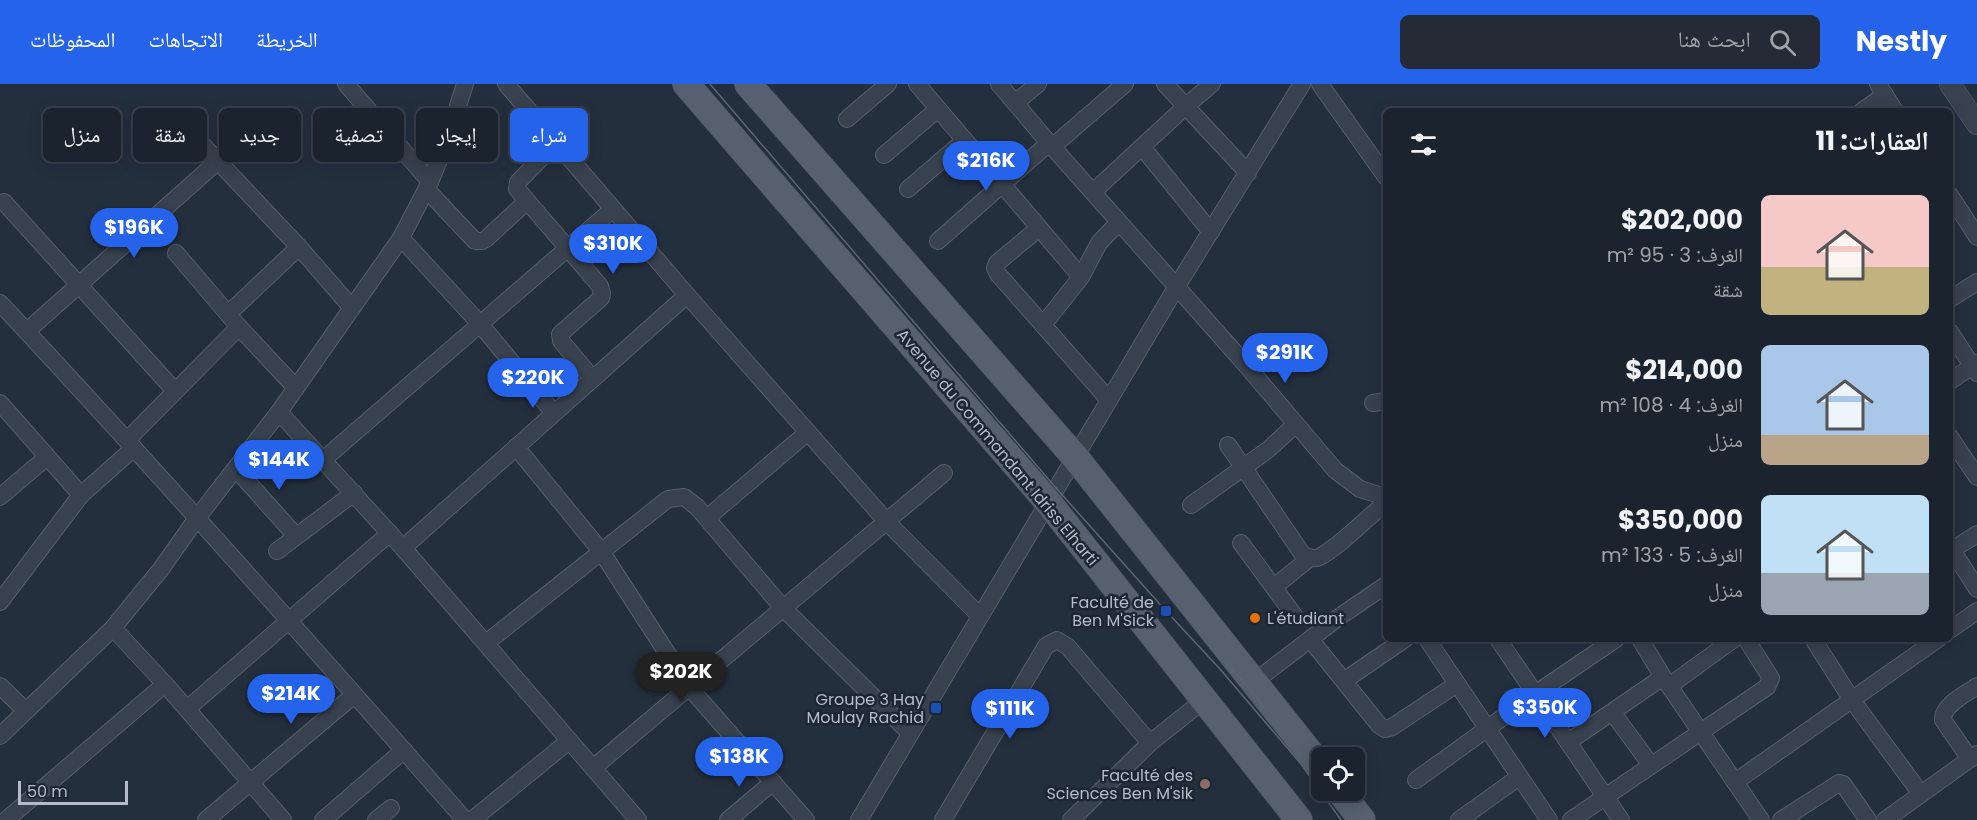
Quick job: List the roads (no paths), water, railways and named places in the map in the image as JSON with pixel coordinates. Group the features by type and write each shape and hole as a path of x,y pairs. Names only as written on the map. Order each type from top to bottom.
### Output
{"main road":[{"name":"Avenue du Commandant Idriss Elharti","path":"686,84 1048,502 1299,820"},
{"path":"748,84 1075,457 1311,754"},
{"path":"1347,801 1362,820"}],"street":[{"path":"0,736 113,628 161,569 197,518 279,412 401,238 428,186 446,143 465,84"},
{"path":"506,84 526,108"},
{"path":"847,119 888,84"},
{"path":"916,84 1081,277"},
{"path":"999,84 1050,145 1246,365 1335,470 1360,489 1383,497"},
{"path":"1015,104 1038,84"},
{"path":"938,241 1125,84"},
{"path":"1165,84 1248,174"},
{"path":"1093,192 1212,84"},
{"path":"859,820 1177,286 1302,84"},
{"path":"1320,84 1383,173"},
{"path":"1950,84 1977,124"},
{"path":"349,85 428,186 475,241 486,239 526,202"},
{"path":"1865,108 1881,89 1893,108"},
{"path":"884,155 938,109"},
{"path":"908,189 964,140"},
{"path":"1142,147 1211,232"},
{"path":"207,149 352,308"},
{"path":"27,331 218,161"},
{"path":"537,162 518,182 517,189 602,291 601,298 560,334 561,341 593,379"},
{"path":"572,162 887,522 980,616"},
{"path":"1953,200 1977,237"},
{"path":"4,202 176,391"},
{"path":"324,459 613,209"},
{"path":"1043,325 1081,277 1099,243 1119,222"},
{"path":"1039,228 997,263 995,268 1109,400"},
{"path":"401,238 480,324 554,413"},
{"path":"0,602 81,495 130,444 233,321 299,248"},
{"path":"176,253 233,321 296,388"},
{"path":"1953,297 1977,282"},
{"path":"403,548 687,295"},
{"path":"0,303 197,518 465,820"},
{"path":"1953,336 1975,368 1953,379"},
{"path":"279,412 390,533 638,820"},
{"path":"3,413 81,495"},
{"path":"1191,505 1269,449 1296,424"},
{"path":"707,518 808,432"},
{"path":"1953,441 1977,477"},
{"path":"1228,445 1303,555 1310,558 1317,558 1330,550 1383,505"},
{"path":"516,447 601,551 689,687 806,820"},
{"path":"0,496 47,457"},
{"path":"236,469 296,536"},
{"path":"593,768 944,473"},
{"path":"277,551 354,493"},
{"path":"486,644 668,499 684,497 707,518 783,608 910,733"},
{"path":"186,709 390,533"},
{"path":"1953,547 1977,534"},
{"path":"1241,543 1294,615"},
{"path":"1953,551 1977,589"},
{"path":"1274,587 1310,558"},
{"path":"1254,682 1383,587"},
{"path":"1953,628 1977,611"},
{"path":"113,628 165,684 283,820"},
{"path":"1310,639 1379,725 1385,729 1392,727 1456,684"},
{"path":"943,820 1046,646 1057,640 1068,647 1149,743"},
{"path":"1345,680 1401,642"},
{"path":"1429,642 1549,820"},
{"path":"1507,642 1535,694 1621,820"},
{"path":"1416,780 1612,642"},
{"path":"1642,642 1666,682 1761,820"},
{"path":"1568,742 1612,712 1666,682 1729,642"},
{"path":"1571,820 1767,687 1771,678 1748,642"},
{"path":"1815,642 1852,700 1921,794"},
{"path":"1735,782 1934,642"},
{"path":"6,820 165,684"},
{"path":"0,686 26,711"},
{"path":"1885,820 1973,757 1943,720 1943,714 1946,709 1977,686"},
{"path":"206,820 354,695"},
{"path":"1071,820 1149,743 1204,700"},
{"path":"1612,712 1651,765"},
{"path":"472,820 569,741"},
{"path":"323,820 404,750"},
{"path":"1459,820 1519,777"},
{"path":"728,820 773,782"},
{"path":"1781,820 1839,783 1843,784 1868,820"},
{"path":"376,820 391,808"}],"tram line":[{"path":"710,84 1056,488 1220,669 1301,764 1341,820"},
{"path":"1226,662 1263,705"}],"place":[{"name":"Faculté de Ben M'Sick","path":"1166,611"},
{"name":"L'étudiant","path":"1255,618"},
{"name":"Groupe 3 Hay Moulay Rachid","path":"936,708"},
{"name":"Faculté des Sciences Ben M'sik","path":"1205,784"}]}
